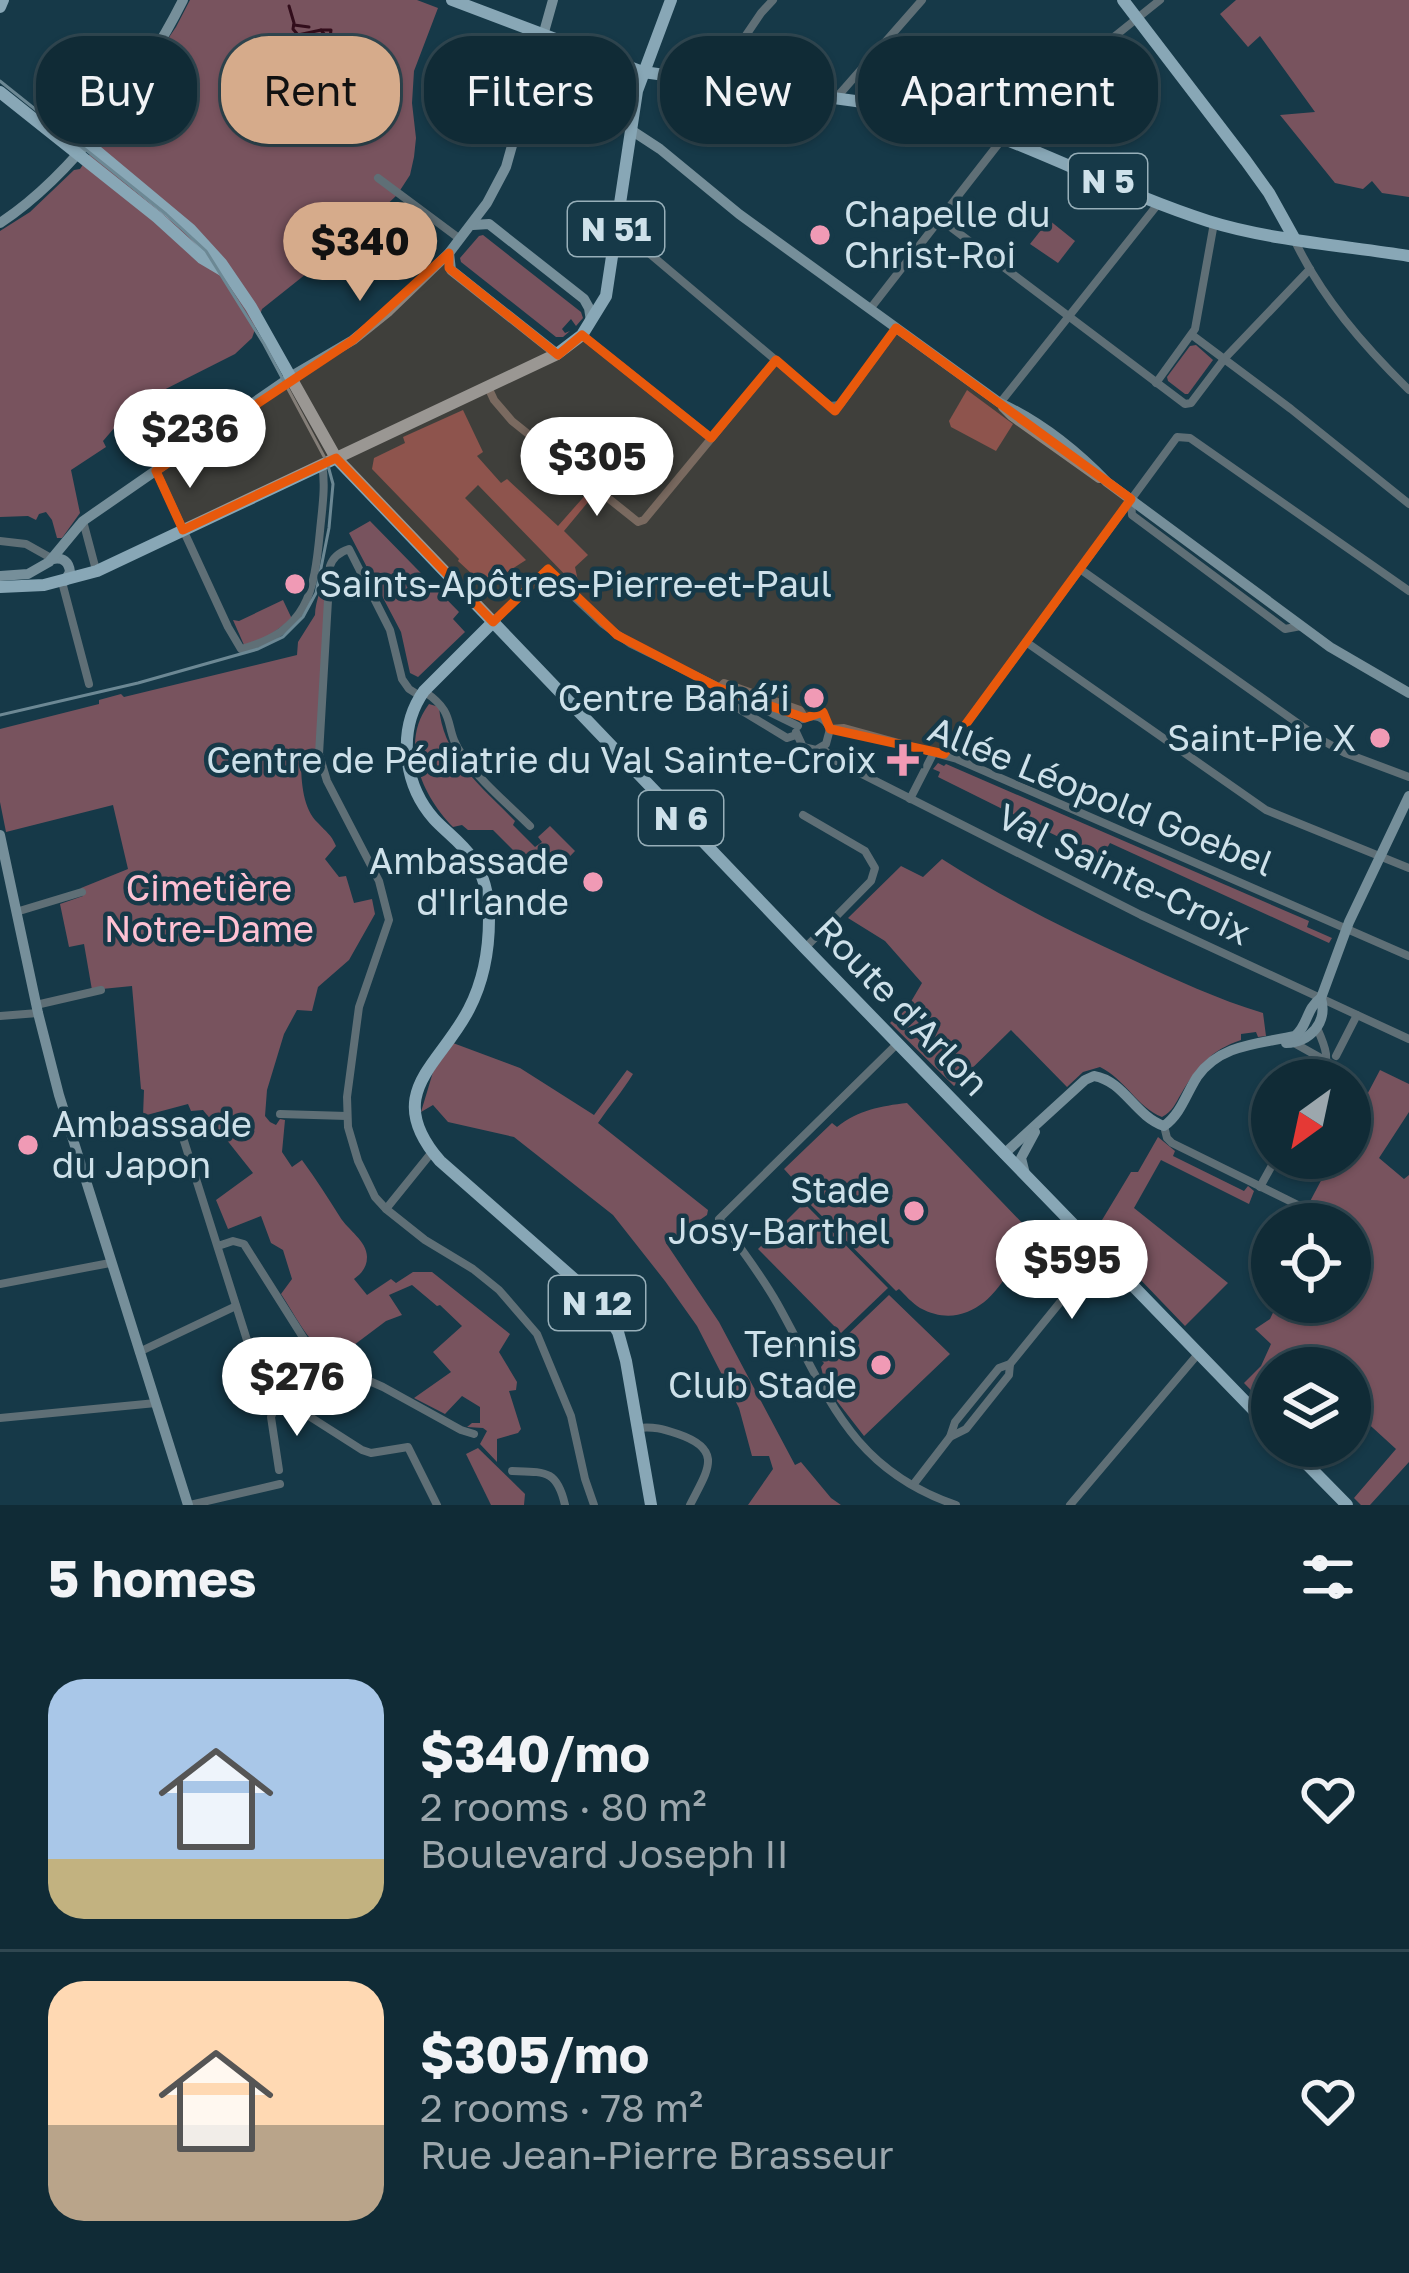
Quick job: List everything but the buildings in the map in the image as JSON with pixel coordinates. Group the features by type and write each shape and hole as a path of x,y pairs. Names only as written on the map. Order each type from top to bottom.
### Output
{"main road":[{"path":"0,223 32,200 82,148 133,80 183,0"},
{"name":"N 5","path":"452,0 643,72 660,74"},
{"path":"61,582 50,577 51,561 82,521 290,377 352,340 461,240 506,167 554,0"},
{"name":"N 51","path":"636,106 643,72 671,0"},
{"path":"1123,0 1269,194 1294,238"},
{"name":"N 6","path":"0,92 82,148 202,258 232,278 327,442 329,461 493,622"},
{"name":"N 5","path":"834,97 858,100"},
{"path":"636,133 896,328 1090,464 1237,586 1409,694"},
{"name":"N 51","path":"586,330 606,296 629,144"},
{"name":"N 5","path":"1017,144 1214,223 1409,256"},
{"path":"1260,232 1273,214 1269,194"},
{"path":"0,587 61,582 185,535 557,354 586,330 590,308 584,299 488,224 472,225"},
{"path":"449,254 451,270 557,354"},
{"path":"0,577 28,574 63,559 70,572 61,582"},
{"path":"436,1156 419,1129 417,1090 477,992 489,932 487,891 468,853 419,799 409,770 408,725 422,693 493,622"},
{"name":"Route d'Arlon","path":"493,622 1251,1408"},
{"path":"1265,1043 1294,1043 1317,1028 1324,1009 1321,998 1346,928 1409,796"},
{"path":"0,835 69,1131 189,1505"},
{"path":"1004,1154 1094,1076 1112,1082 1148,1118 1164,1126 1216,1058 1238,1047 1295,1036 1312,1004 1321,998"},
{"path":"1025,1176 1023,1151 1061,1102"},
{"name":"N 12","path":"436,1156 589,1292 607,1314 626,1360 651,1505"},
{"path":"1310,1467 1347,1505"}],"street":[{"path":"745,36 773,0"},
{"path":"837,97 922,0"},
{"path":"1113,36 1160,0"},
{"path":"870,309 998,144"},
{"path":"378,178 461,240"},
{"path":"1000,403 1159,203"},
{"path":"940,219 1185,404 1191,403 1225,358 1310,269 1314,251 1323,242"},
{"path":"1156,383 1192,335 1214,223"},
{"path":"1294,238 1360,339 1409,390"},
{"path":"615,239 638,243 835,407 896,328"},
{"path":"586,330 711,438"},
{"path":"1192,335 1409,504"},
{"path":"488,387 512,421 638,522 776,360"},
{"path":"910,799 1178,437 1190,438 1409,592"},
{"path":"156,470 241,649 282,632 300,615 310,596 329,461"},
{"path":"82,521 97,571"},
{"path":"0,541 26,544 51,561"},
{"path":"530,826 465,759 443,704 410,689 402,679 390,630 349,549 336,556 330,566 319,754 327,781 380,880 389,920 359,1007 347,1097 358,1161 375,1198 386,1209 499,1290 537,1334 571,1416 594,1505"},
{"path":"1080,569 1320,739 1409,777"},
{"name":"Val Sainte-Croix","path":"493,622 539,578 550,577 561,581 603,624 631,644 718,688 721,698 787,738 818,716 830,729"},
{"path":"61,582 89,684"},
{"path":"1026,642 1244,797 1290,822 1409,868"},
{"name":"Val Sainte-Croix","path":"718,688 724,683 800,710 803,747 822,748 830,759 1142,915 1409,1039"},
{"name":"Allée Léopold Goebel","path":"830,729 844,728 940,753 1409,956"},
{"path":"822,748 830,729"},
{"path":"803,814 866,851 875,868 871,881 805,948"},
{"path":"16,912 82,892"},
{"path":"0,1016 100,990"},
{"path":"1332,1059 1357,1015"},
{"path":"1317,1028 1332,1059"},
{"path":"897,1043 719,1219 777,1303 832,1408 859,1444 913,1485 956,1505"},
{"path":"1294,1043 1332,1059"},
{"path":"280,1114 347,1116"},
{"path":"69,1131 178,1122 265,1388 362,1450 408,1448 436,1505"},
{"path":"1164,1126 1172,1143 1294,1203"},
{"path":"386,1209 436,1156"},
{"path":"1260,1186 1264,1179"},
{"path":"218,1246 233,1240 244,1244 306,1342 324,1361 474,1434"},
{"path":"913,1485 950,1437 966,1430 1009,1375 1010,1364 1100,1253"},
{"path":"0,1284 110,1263"},
{"path":"140,1352 236,1306"},
{"path":"1070,1505 1198,1354"},
{"path":"279,1397 271,1417 279,1470"},
{"path":"0,1418 156,1402"},
{"path":"638,1428 656,1427 696,1440 703,1447 709,1465 690,1505"},
{"path":"512,1471 556,1478 565,1505"},
{"path":"189,1505 280,1484"}],"highlighted area":[{"path":"449,253 449,268 558,355 582,335 711,438 776,360 835,411 896,328 1131,499 944,754 830,729 823,712 805,718 719,688 617,635 548,569 493,622 336,458 183,530 156,471 353,340"}],"green space":[{"path":"190,0 417,0 438,8 414,71 414,157 410,175 397,195 262,309 252,338 235,354 134,405 103,441 106,447 71,470 80,513 62,538 57,538 46,512 36,520 0,517 0,231 80,169 97,144 197,144 197,36 170,36"},
{"path":"1236,0 1409,0 1409,197 1382,193 1372,181 1363,189 1335,183 1280,115 1315,112 1260,36 1248,47 1220,14"},
{"path":"1049,220 1075,241 1058,263 1030,244"},
{"path":"483,235 581,312 583,318 576,326 571,319 562,329 570,331 556,337 461,262"},
{"path":"1196,345 1213,360 1185,394 1167,377 1190,346"},
{"path":"967,390 1013,424 996,451 951,427 949,421"},
{"path":"463,410 483,452 477,456 501,483 507,479 558,526 588,492 593,496 564,531 588,555 575,567 575,585 478,485 465,498 526,560 485,586 372,469 374,458 405,443 403,437"},
{"path":"370,521 459,612 453,619 465,632 418,677 410,673 401,632 349,533"},
{"name":"Cimetière Notre-Dame","path":"328,566 317,752 301,754 303,790 312,816 336,846 325,859 339,877 346,876 354,903 372,899 375,914 349,960 318,987 312,1011 297,1010 284,1034 267,1090 265,1116 276,1125 285,1120 282,1152 292,1167 302,1160 364,1246 366,1264 354,1279 367,1295 391,1279 396,1283 413,1272 432,1272 510,1334 499,1352 517,1382 516,1390 509,1391 521,1429 497,1439 497,1462 480,1444 487,1431 467,1427 480,1423 480,1407 462,1396 445,1414 414,1398 451,1372 433,1352 462,1326 412,1285 389,1295 402,1315 386,1321 334,1360 310,1339 281,1294 292,1279 283,1250 271,1243 261,1216 228,1229 216,1200 253,1173 203,1110 191,1111 188,1104 143,1116 132,986 92,990 84,944 69,947 60,904 83,896 81,888 128,869 113,805 6,832 0,802 0,729 121,694 297,655 298,642 315,615"},
{"path":"283,600 292,619 267,637 244,645 233,620"},
{"path":"429,704 439,707 456,756 515,821 513,825 535,847 550,826 575,851 552,875 535,856 527,864 493,830 453,827 442,814 424,785 415,752 420,719"},
{"path":"938,763 1309,921 1307,927 1332,938 1329,943 1110,843 1101,858 938,777 940,772 933,769"},
{"path":"942,859 1084,937 1197,989 1263,1013 1266,1036 1241,1034 1241,1040 1213,1054 1162,1117 1100,1067 1083,1072 1067,1087 1011,1030 954,1086 890,1023 922,983 885,941 848,918 901,866 923,877"},
{"path":"453,1043 520,1068 594,1115 627,1070 633,1074 598,1123 708,1210 666,1243 719,1322 795,1465 801,1462 841,1505 748,1505 773,1469 769,1456 752,1456 739,1408 697,1326 613,1215 514,1137 448,1122 433,1105 421,1112 433,1072"},
{"path":"1380,1070 1409,1084 1409,1112 1379,1158 1404,1179 1409,1175 1409,1462 1370,1505 1361,1505 1354,1498 1396,1449 1371,1426 1371,1347 1270,1347 1255,1329 1264,1323 1371,1323 1371,1203 1309,1203 1322,1179 1371,1179 1371,1087"},
{"name":"Stade Josy-Barthel","path":"907,1103 1026,1227 1022,1247 995,1292 969,1311 954,1315 920,1308 896,1291 801,1195 804,1191 784,1169 832,1123 837,1127 870,1110"},
{"path":"1158,1137 1175,1151 1173,1156 1244,1191 1248,1186 1254,1191 1249,1204 1161,1160 1134,1208 1228,1283 1185,1326 1111,1249 1099,1225"},
{"path":"804,1203 888,1288 841,1333 758,1249"},
{"name":"Tennis Club Stade","path":"889,1295 950,1354 864,1436 826,1387 821,1360"},
{"path":"478,1448 525,1494 524,1505 491,1505 466,1454"}],"waterway":[{"path":"289,6 298,35 321,30 326,36"},
{"path":"294,25 309,27"},
{"path":"321,30 331,30 330,36"}],"tram line":[{"path":"0,81 206,251 264,344 327,462 333,484 316,593 303,617 283,637 258,649 138,683 0,715"}],"place":[{"name":"Chapelle du Christ-Roi","path":"820,235"},
{"name":"Saints-Apôtres-Pierre-et-Paul","path":"295,584"},
{"name":"Centre Bahá’i","path":"814,698"},
{"name":"Saint-Pie X","path":"1380,738"},
{"name":"Centre de Pédiatrie du Val Sainte-Croix","path":"903,760"},
{"name":"Ambassade d'Irlande","path":"593,882"},
{"name":"Ambassade du Japon","path":"28,1145"},
{"name":"Stade Josy-Barthel","path":"914,1211"},
{"name":"Tennis Club Stade","path":"881,1365"}]}
